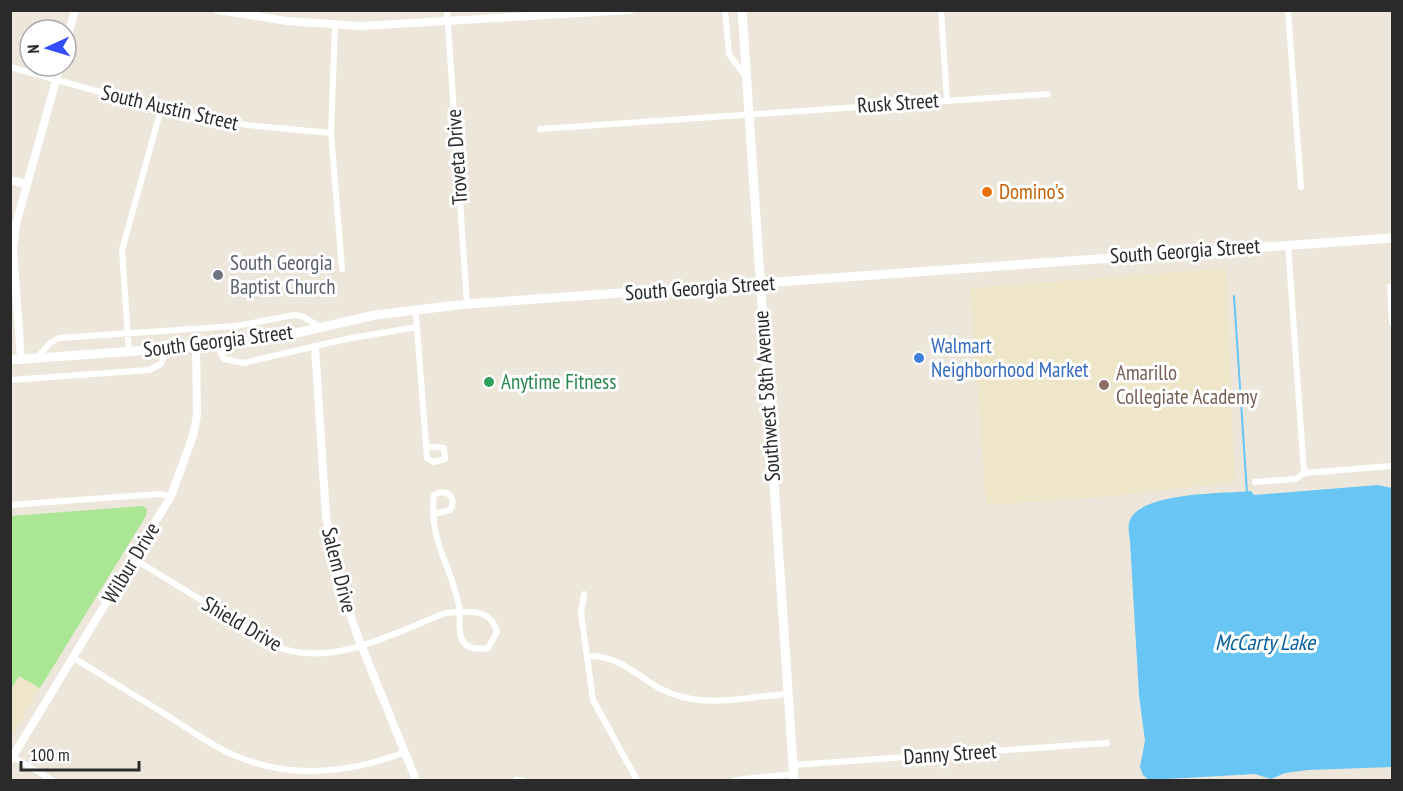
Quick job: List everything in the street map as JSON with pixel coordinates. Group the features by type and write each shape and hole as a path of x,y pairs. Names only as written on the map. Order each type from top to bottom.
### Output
{"main road":[{"name":"Southwest 58th Avenue","path":"742,10 794,773"},
{"name":"South Georgia Street","path":"16,360 217,345 288,335 416,309 467,304 1392,238"}],"street":[{"path":"219,10 287,21 394,26 630,10"},
{"name":"Troveta Drive","path":"447,10 467,304"},
{"path":"725,10 729,54 746,78"},
{"path":"941,10 947,99"},
{"path":"1288,10 1301,187"},
{"path":"335,25 331,133 342,269"},
{"name":"South Austin Street","path":"10,67 161,109 247,125 331,133"},
{"path":"16,360 13,249 16,224 56,80"},
{"name":"Rusk Street","path":"540,129 947,99 1048,94"},
{"path":"129,352 122,250 161,109"},
{"path":"10,180 26,184"},
{"path":"1288,244 1304,473"},
{"path":"1390,287 1392,323"},
{"path":"416,309 426,446"},
{"path":"37,358 50,343 58,338 236,326 294,315 302,316 320,327"},
{"path":"217,345 224,358 243,363 417,327"},
{"name":"Wilbur Drive","path":"12,759 171,496 193,436 197,415 196,347"},
{"name":"Salem Drive","path":"315,347 330,546 340,589 416,780"},
{"path":"10,380 149,370 160,364 167,349"},
{"path":"1255,482 1296,479 1304,473 1392,466"},
{"path":"10,506 159,494 171,496"},
{"path":"433,514 434,534 458,595 460,636 467,646 477,650 488,648 497,632 490,616 474,612 460,612"},
{"name":"Shield Drive","path":"134,559 278,647 290,652 318,655 361,645 445,613 460,612"},
{"path":"584,594 581,613 593,700 637,780"},
{"path":"587,656 611,658 660,690 684,698 725,700 788,694"},
{"path":"74,658 220,748 252,761 292,770 316,771 366,765 405,752"},
{"name":"Danny Street","path":"735,780 1107,743"},
{"path":"12,759 52,780"},
{"path":"516,780 522,780"}],"shaded area":[{"name":"Amarillo Collegiate Academy","path":"1226,268 1235,482 1116,496 986,505 970,288"},
{"path":"19,675 40,688 11,737 11,689"}],"green space":[{"path":"143,506 147,509 146,516 40,688 19,676 11,689 11,516"}],"water":[{"name":"McCarty Lake","path":"1378,485 1392,488 1392,767 1308,770 1285,773 1271,779 1255,774 1149,780 1143,775 1140,767 1145,741 1139,695 1129,530 1129,523 1135,513 1148,505 1183,496 1251,491 1254,495"}],"waterway":[{"path":"1234,296 1247,493"}],"place":[{"name":"Domino's","path":"987,192"},
{"name":"South Georgia Baptist Church","path":"218,275"},
{"name":"Walmart Neighborhood Market","path":"919,358"},
{"name":"Anytime Fitness","path":"489,382"},
{"name":"Amarillo Collegiate Academy","path":"1104,385"}]}
